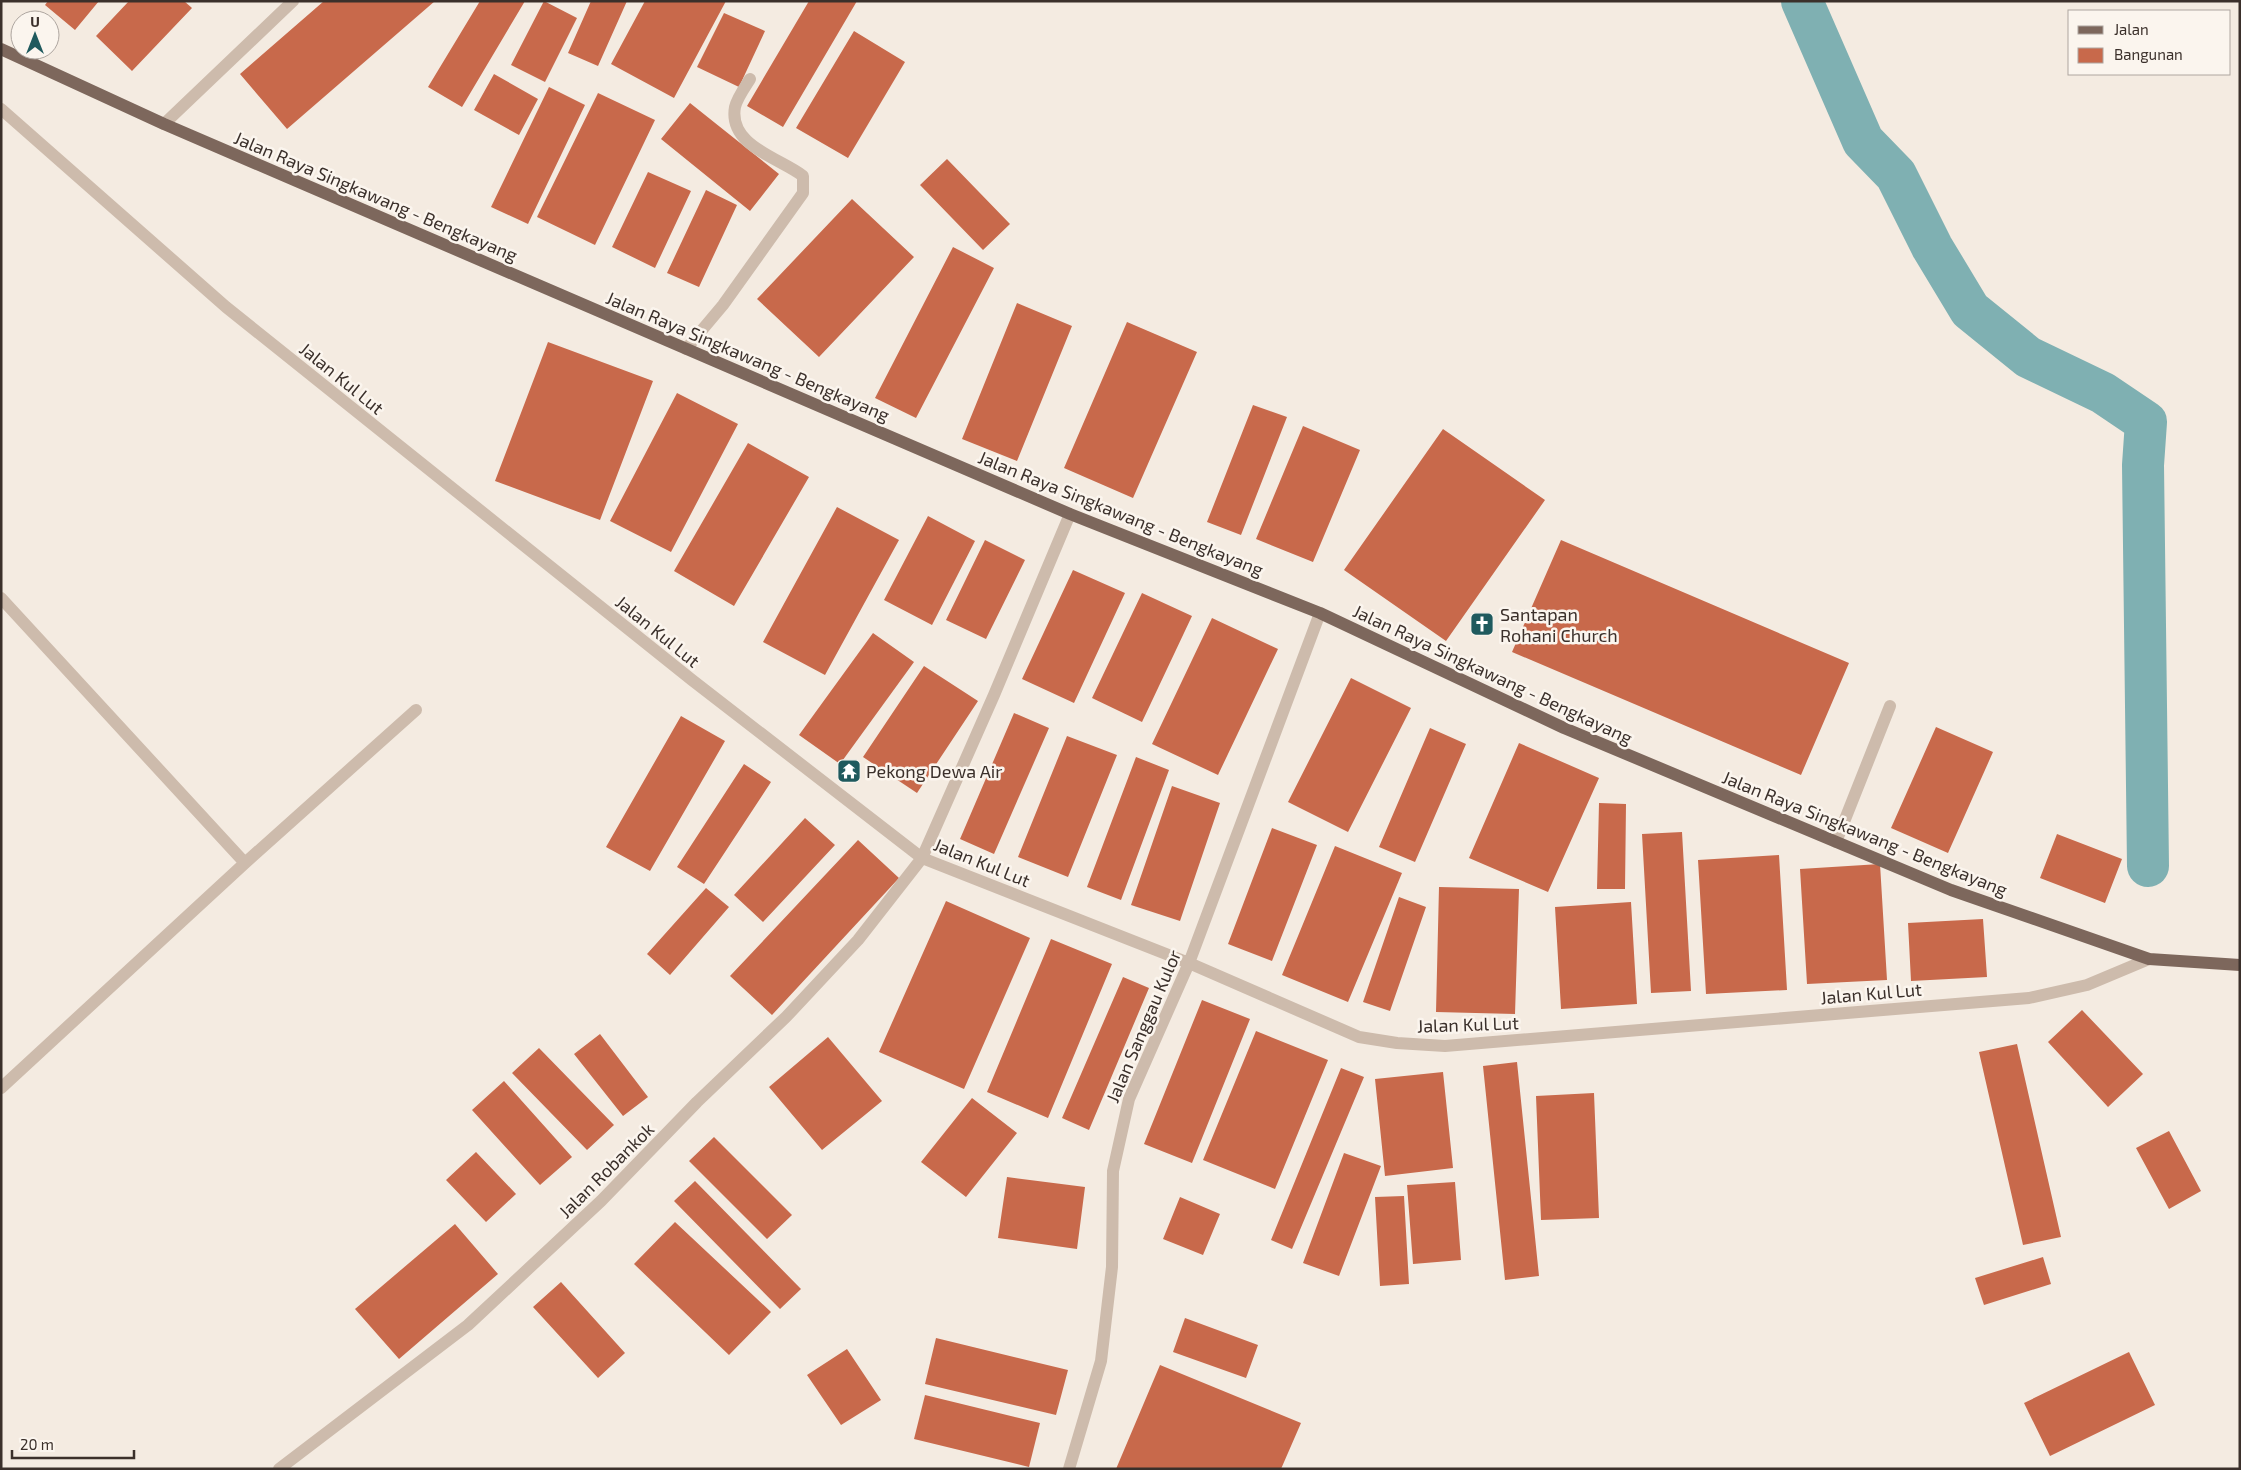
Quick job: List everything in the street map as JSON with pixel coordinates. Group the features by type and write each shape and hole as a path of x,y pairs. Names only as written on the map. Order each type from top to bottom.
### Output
{"main road":[{"name":"Jalan Raya Singkawang - Bengkayang","path":"1,49 164,124 1070,514 1320,613 1564,728 1951,890 2149,958 2240,965"}],"street":[{"path":"164,124 293,1"},
{"path":"686,348 722,305 803,193 803,176 744,139 736,123 735,106 750,79"},
{"name":"Jalan Kul Lut","path":"1,109 226,307 692,680 922,858 1189,963 1359,1037 1397,1043 1444,1046 2029,998 2087,985 2149,958"},
{"name":"Jalan Robankok","path":"279,1469 468,1325 552,1247 786,1017 858,940 922,858 994,695 1070,514"},
{"path":"1,598 245,863"},
{"name":"Jalan Sanggau Kulor","path":"1069,1469 1101,1361 1112,1267 1113,1171 1120,1131 1129,1099 1189,963 1320,613"},
{"path":"1836,842 1890,706"},
{"path":"1,1088 245,863 416,710"}],"building":[{"path":"48,1 99,1 75,30 60,18 60,10 51,10 45,5"},
{"path":"129,1 184,1 192,8 132,71 96,36"},
{"path":"324,1 435,1 287,129 240,74"},
{"path":"480,1 525,1 462,107 428,87"},
{"path":"544,1 577,18 545,82 511,65"},
{"path":"591,1 627,1 598,66 568,53"},
{"path":"645,1 726,1 674,98 611,64"},
{"path":"809,1 857,1 783,127 747,106"},
{"path":"724,13 765,31 739,87 697,67"},
{"path":"854,31 905,62 848,158 796,128"},
{"path":"494,74 538,99 519,135 474,110"},
{"path":"549,87 585,105 528,224 491,207"},
{"path":"598,93 655,120 595,245 537,217"},
{"path":"690,103 779,174 750,211 661,139"},
{"path":"947,159 1010,224 983,250 920,185"},
{"path":"648,172 691,191 655,268 612,247"},
{"path":"706,190 737,205 699,287 667,273"},
{"path":"852,199 914,257 819,357 757,299"},
{"path":"953,247 994,268 916,418 875,398"},
{"path":"1017,303 1072,326 1017,461 962,439"},
{"path":"1127,322 1197,352 1133,498 1064,468"},
{"path":"548,342 653,381 600,520 495,481"},
{"path":"677,393 738,424 671,552 610,521"},
{"path":"1253,405 1287,417 1241,535 1207,522"},
{"path":"1303,426 1360,450 1313,562 1256,539"},
{"path":"1443,429 1545,500 1446,641 1344,570"},
{"path":"748,443 809,477 734,606 674,571"},
{"path":"837,507 899,540 825,675 763,642"},
{"path":"928,516 975,541 932,625 884,600"},
{"path":"985,540 1025,560 986,639 946,620"},
{"path":"1561,540 1849,663 1801,775 1512,652"},
{"path":"1073,570 1125,593 1074,703 1022,679"},
{"path":"1142,593 1192,616 1142,722 1092,698"},
{"path":"1212,618 1278,649 1218,775 1152,744"},
{"path":"873,633 914,662 840,764 799,735"},
{"path":"924,666 978,701 917,793 863,757"},
{"path":"1351,678 1411,708 1348,832 1288,802"},
{"path":"1014,713 1049,728 994,854 960,839"},
{"path":"681,716 725,741 650,871 606,847"},
{"path":"1936,727 1993,752 1948,853 1891,828"},
{"path":"1430,728 1466,744 1415,862 1379,847"},
{"path":"1067,736 1117,755 1068,877 1018,857"},
{"path":"1519,743 1599,778 1548,892 1469,858"},
{"path":"1136,757 1169,770 1121,900 1087,887"},
{"path":"744,764 771,782 704,884 677,867"},
{"path":"1172,786 1220,803 1180,921 1131,905"},
{"path":"1599,803 1626,804 1625,889 1597,889"},
{"path":"805,818 835,845 763,922 734,895"},
{"path":"1272,828 1317,845 1272,961 1228,944"},
{"path":"1682,832 1691,991 1651,993 1642,834"},
{"path":"2057,834 2122,859 2105,903 2040,878"},
{"path":"858,840 899,878 772,1015 730,976"},
{"path":"1335,846 1402,873 1348,1002 1282,975"},
{"path":"1779,855 1787,990 1706,994 1698,860"},
{"path":"1880,864 1887,980 1807,984 1800,869"},
{"path":"1439,887 1519,889 1515,1014 1436,1012"},
{"path":"706,888 729,907 670,975 647,954"},
{"path":"1399,897 1426,907 1390,1011 1363,1002"},
{"path":"946,901 1030,938 964,1089 879,1052"},
{"path":"1631,902 1637,1004 1561,1009 1555,907"},
{"path":"1983,919 1987,977 1911,981 1908,923"},
{"path":"1051,939 1112,964 1048,1118 987,1092"},
{"path":"1123,977 1149,988 1089,1130 1062,1118"},
{"path":"1202,1000 1250,1019 1192,1163 1144,1144"},
{"path":"2082,1010 2143,1074 2108,1107 2048,1042"},
{"path":"1256,1031 1328,1060 1275,1189 1203,1160"},
{"path":"600,1034 648,1097 623,1116 574,1054"},
{"path":"828,1037 882,1101 822,1150 769,1087"},
{"path":"2017,1044 2061,1237 2023,1245 1979,1052"},
{"path":"539,1048 614,1125 587,1150 512,1073"},
{"path":"1517,1062 1539,1276 1505,1280 1483,1066"},
{"path":"1341,1068 1364,1077 1292,1249 1271,1240"},
{"path":"1443,1072 1453,1168 1385,1176 1375,1079"},
{"path":"504,1081 572,1157 540,1185 472,1110"},
{"path":"1594,1093 1599,1218 1541,1220 1536,1096"},
{"path":"972,1098 1017,1133 966,1197 921,1162"},
{"path":"2169,1131 2201,1191 2169,1209 2136,1148"},
{"path":"714,1137 792,1215 767,1239 689,1161"},
{"path":"476,1152 516,1194 486,1222 446,1180"},
{"path":"1344,1153 1381,1166 1339,1276 1303,1263"},
{"path":"1007,1177 1085,1187 1077,1249 998,1238"},
{"path":"695,1181 801,1289 780,1309 674,1201"},
{"path":"1455,1182 1461,1260 1413,1264 1407,1185"},
{"path":"1404,1196 1409,1284 1380,1286 1375,1197"},
{"path":"1180,1197 1220,1214 1203,1255 1163,1239"},
{"path":"675,1222 771,1312 729,1355 634,1264"},
{"path":"455,1224 498,1274 399,1359 355,1309"},
{"path":"2043,1257 2051,1284 1984,1305 1975,1278"},
{"path":"561,1282 625,1353 598,1378 533,1307"},
{"path":"1185,1318 1258,1345 1246,1378 1173,1352"},
{"path":"936,1338 1068,1370 1056,1415 925,1384"},
{"path":"847,1349 881,1400 841,1425 807,1375"},
{"path":"2129,1352 2155,1405 2050,1456 2024,1403"},
{"path":"1160,1365 1301,1423 1281,1469 1116,1469"},
{"path":"925,1395 1040,1423 1029,1467 914,1439"}],"waterway":[{"path":"1802,1 1863,141 1896,175 1932,247 1970,310 2028,357 2103,393 2146,422 2143,465 2148,866"}],"place":[{"name":"Santapan Rohani Church","path":"1482,624"},
{"name":"Pekong Dewa Air","path":"849,771"}]}
